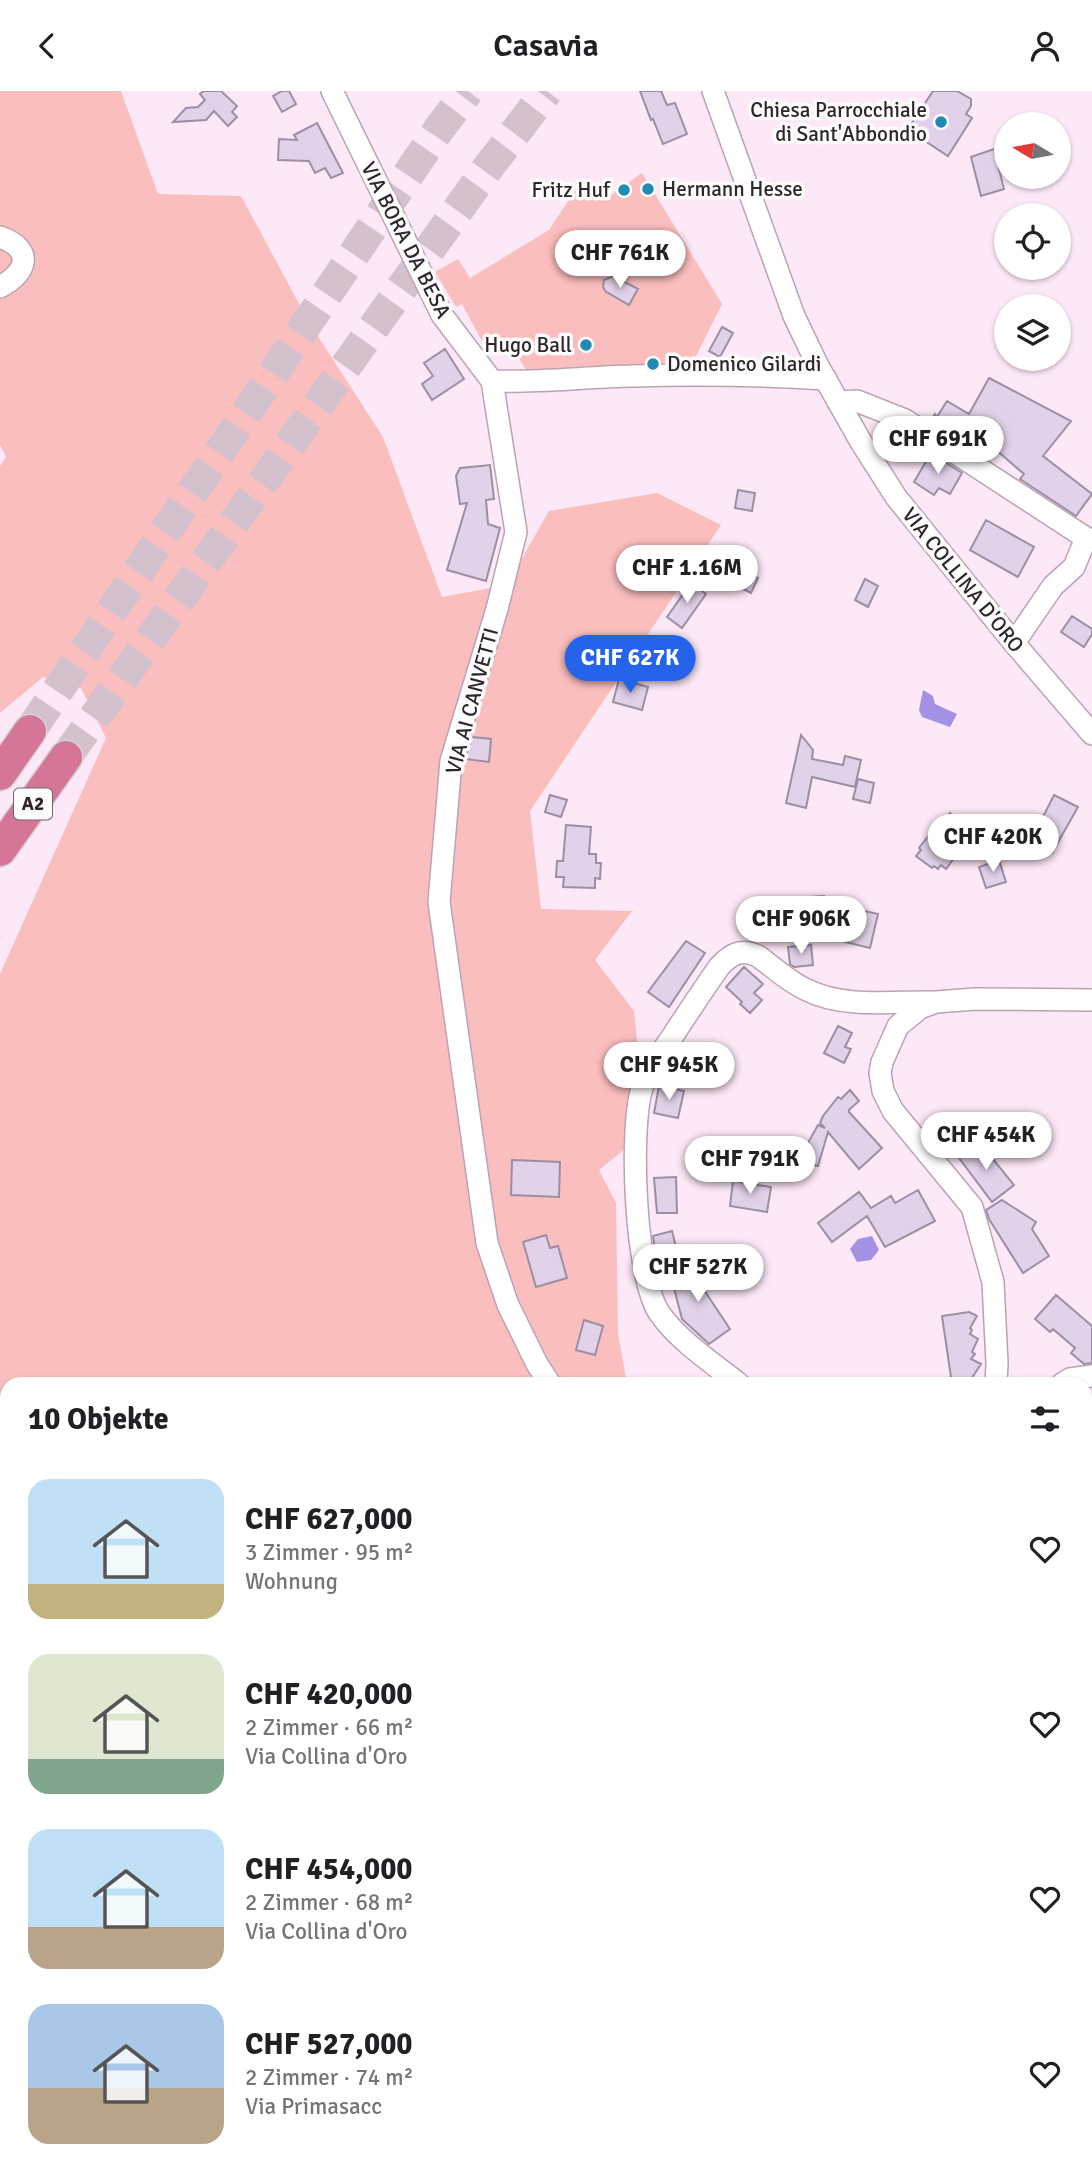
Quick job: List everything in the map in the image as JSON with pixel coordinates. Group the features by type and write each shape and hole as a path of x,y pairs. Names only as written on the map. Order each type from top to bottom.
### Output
{"highway":[{"name":"A2","path":"0,775 30,731"},
{"name":"A2","path":"0,850 66,757"}],"street":[{"name":"VIA BORA DA BESA","path":"332,91 442,314 492,381"},
{"name":"VIA COLLINA D'ORO","path":"713,91 794,316 838,402 896,498 1092,734"},
{"path":"0,237 19,247 24,258 22,268 14,280 0,287"},
{"path":"492,381 532,383 631,376 826,379"},
{"name":"VIA AI CANVETTI","path":"492,381 516,532 497,609 451,761 439,902 487,1243 508,1305 545,1377"},
{"path":"838,402 857,401 905,420 1089,539 1074,567 1053,586 1014,643"},
{"path":"730,1377 672,1329 658,1312 649,1292 639,1230 635,1173 635,1141 642,1088 660,1055 728,957 739,952 750,952 806,990 849,1001 1092,1000"},
{"path":"936,1002 920,1008 898,1026 880,1073 883,1091 893,1111 972,1206 993,1282 996,1377"}],"shaded area":[{"path":"0,91 121,91 158,194 241,196 310,324 383,437 442,597 507,585 549,511 657,493 721,525 530,811 541,909 632,911 595,960 634,1011 642,1088 635,1141 599,1170 616,1203 618,1333 626,1377 0,1377 0,974 106,738 81,688 43,677 0,713 0,466 6,457 0,445"},
{"path":"642,173 722,304 690,368 530,377 520,360 482,341 462,304 456,307 435,272 458,259 470,278 549,230 580,183 607,198"},
{"path":"923,690 933,696 935,704 957,714 950,727 922,717 919,710"},
{"path":"872,1236 879,1250 871,1260 857,1262 850,1249 858,1239"}],"building":[{"path":"204,91 221,91 237,106 232,112 237,117 228,126 214,111 206,120 173,122 186,108 198,107 205,100 200,94"},
{"path":"289,91 296,104 282,112 273,96"},
{"path":"640,91 661,91 667,105 675,103 687,134 663,144"},
{"name":"Chiesa Parrocchiale di Sant'Abbondio","path":"933,91 957,91 971,99 971,106 966,114 972,118 948,156 925,141 927,138 910,126"},
{"path":"317,123 343,173 331,178 325,168 315,173 309,161 278,160 279,139 297,140 294,135"},
{"path":"994,149 994,189 1004,189 981,196 971,157"},
{"path":"613,276 638,289 629,305 605,291 604,280"},
{"path":"722,327 733,333 720,357 709,351"},
{"path":"445,349 464,379 432,400 422,384 433,376 424,363"},
{"path":"989,378 1071,421 1043,456 1092,494 1076,516 1020,479 1024,474 995,449 987,458 930,421 935,414 937,417 947,401 969,414"},
{"path":"931,453 962,473 950,494 939,488 934,495 914,482"},
{"path":"490,465 494,499 486,500 488,524 500,528 486,581 447,570 467,503 460,504 456,476 460,468"},
{"path":"738,490 755,493 752,511 735,508"},
{"path":"986,520 1034,547 1018,577 970,550"},
{"path":"741,569 758,578 751,593 734,584"},
{"path":"865,579 878,586 868,607 855,600"},
{"path":"691,583 706,594 682,628 667,617"},
{"path":"1072,616 1092,629 1084,647 1061,632"},
{"path":"622,636 637,647 618,673 603,663"},
{"path":"619,679 648,687 642,710 613,702"},
{"path":"801,735 813,750 812,759 843,765 845,756 861,760 855,787 812,777 806,808 786,803"},
{"path":"472,737 491,739 489,762 465,759"},
{"path":"858,779 874,783 870,803 853,799"},
{"path":"550,795 567,800 561,817 545,812"},
{"path":"1054,795 1078,807 1052,853 1040,849 1045,834 1034,827"},
{"path":"950,813 971,829 965,843 946,869 941,865 938,869 934,866 932,868 916,856 921,850 919,848 944,816 947,818"},
{"path":"566,825 591,827 589,854 596,854 596,863 601,863 600,879 595,878 595,888 563,887 564,877 556,877 557,861 563,861"},
{"path":"999,860 1006,882 986,888 979,867"},
{"path":"824,896 825,902 878,914 870,948 812,935 809,897"},
{"path":"686,941 705,953 669,1007 648,992"},
{"path":"811,945 813,965 794,967 790,964 788,947"},
{"path":"744,967 763,984 754,993 762,1000 750,1013 726,987"},
{"path":"838,1026 852,1033 845,1047 851,1049 844,1063 824,1053"},
{"path":"659,1086 684,1091 678,1118 654,1113"},
{"path":"850,1090 859,1101 849,1112 882,1148 859,1169 828,1132 818,1166 804,1163 809,1141 818,1125 825,1128 820,1123 823,1116 838,1097 841,1099"},
{"path":"980,1143 1014,1185 992,1202 959,1158"},
{"path":"512,1160 560,1162 559,1197 511,1195"},
{"path":"676,1177 677,1213 657,1213 654,1178"},
{"path":"733,1181 771,1187 767,1212 730,1206"},
{"path":"918,1190 935,1221 885,1247 867,1216 832,1242 818,1223 859,1192 871,1208 891,1196 895,1203"},
{"path":"1002,1200 1036,1222 1032,1229 1049,1256 1023,1273 986,1210"},
{"path":"672,1231 680,1263 658,1268 653,1236"},
{"path":"546,1235 550,1248 558,1246 567,1278 536,1287 523,1242"},
{"path":"705,1264 709,1281 700,1284 730,1329 709,1344 682,1319 670,1273"},
{"path":"1056,1295 1092,1326 1092,1363 1084,1364 1071,1353 1075,1348 1053,1329 1050,1332 1035,1319"},
{"path":"969,1312 977,1316 970,1328 970,1334 978,1339 972,1352 975,1354 971,1359 981,1364 973,1377 951,1377 942,1316"},
{"path":"584,1320 603,1326 595,1355 576,1350"}],"tunnel":[{"path":"30,731 439,129 468,91"},
{"path":"66,757 487,169 547,91"}],"place":[{"name":"Chiesa Parrocchiale di Sant'Abbondio","path":"941,122"},
{"name":"Hermann Hesse","path":"648,189"},
{"name":"Fritz Huf","path":"624,190"},
{"name":"Hugo Ball","path":"586,345"},
{"name":"Domenico Gilardi","path":"653,364"}]}
